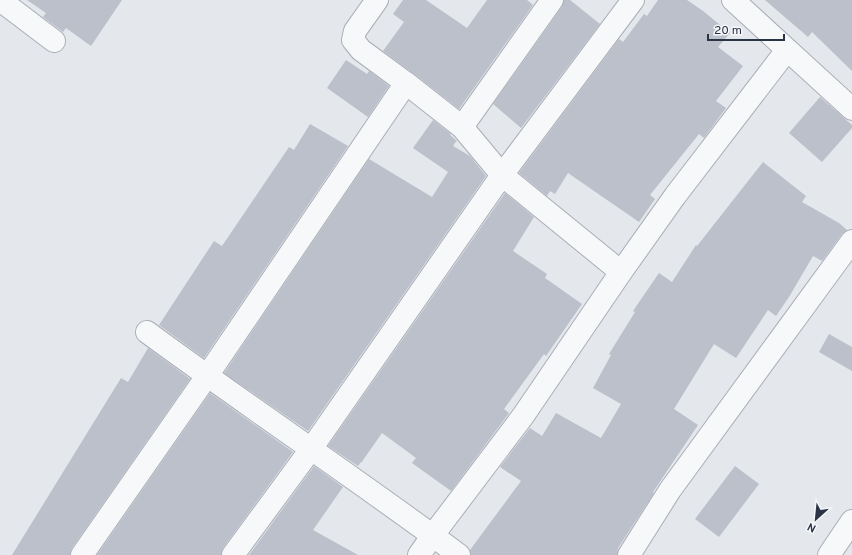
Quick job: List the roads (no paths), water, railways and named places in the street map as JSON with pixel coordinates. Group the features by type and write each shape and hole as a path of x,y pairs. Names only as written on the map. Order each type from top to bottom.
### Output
{"street":[{"path":"0,0 54,41"},
{"path":"377,0 354,31 353,40 361,50 462,127 502,175 621,272"},
{"path":"462,127 552,0"},
{"path":"233,555 311,449 502,175 634,0"},
{"path":"733,0 852,109"},
{"path":"419,555 523,416 621,272 675,196 787,50"},
{"path":"82,555 207,376 406,83"},
{"path":"629,555 670,490 852,241"},
{"path":"147,332 459,555"},
{"path":"828,555 852,521"}]}
